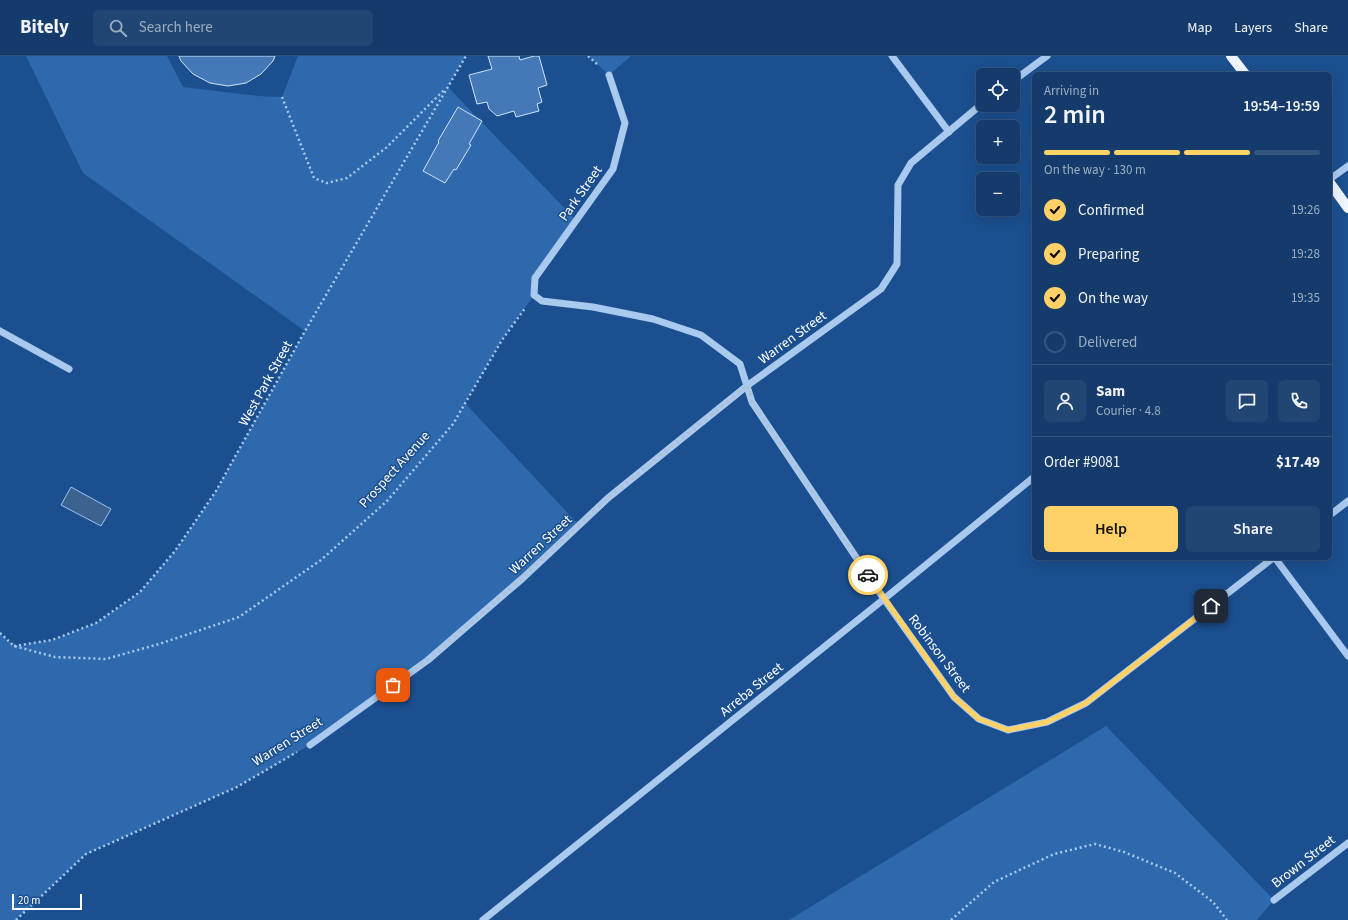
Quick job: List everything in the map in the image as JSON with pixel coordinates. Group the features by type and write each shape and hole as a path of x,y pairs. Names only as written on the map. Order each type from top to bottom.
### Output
{"main road":[{"path":"1231,56 1243,72"},
{"path":"1332,186 1348,208"}],"street":[{"path":"892,56 949,132"},
{"path":"1020,76 1047,56"},
{"name":"Park Street","path":"534,296 535,278 613,169 625,123 609,75"},
{"name":"Warren Street","path":"310,745 428,660 523,578 608,498 748,385 881,289 897,264 898,185 911,163 976,109"},
{"path":"1332,178 1348,166"},
{"path":"534,296 542,301 593,308 652,319 701,335 740,364 748,385"},
{"path":"0,331 69,370"},
{"name":"Robinson Street","path":"748,385 752,402 884,599 954,697 979,719 1008,730 1047,722 1086,703 1271,560"},
{"name":"Arreba Street","path":"483,920 1032,479"},
{"path":"1332,513 1348,501"},
{"path":"1276,560 1348,656"},
{"name":"Brown Street","path":"1274,900 1348,842"}],"path":[{"name":"West Park Street","path":"14,646 52,640 96,623 140,592 175,551 216,491 305,331 466,56"},
{"path":"282,97 314,178 328,183 347,178 387,147 448,87"},
{"name":"Prospect Avenue","path":"0,633 14,646 55,657 106,659 159,644 239,617 321,560 387,501 453,424 502,340 534,296"},
{"name":"Warren Street","path":"16,920 86,854 237,786 310,745"},
{"path":"951,920 994,882 1054,854 1095,844 1124,852 1175,873 1212,902 1227,920"}],"shaded area":[{"path":"26,56 167,56 183,87 258,96 282,97 298,56 466,56 448,87 576,220 535,278 534,295 502,340 465,403 579,525 428,660 310,745 237,787 86,854 16,920 0,920 0,633 14,646 52,640 96,623 140,592 175,551 216,491 305,331 83,173"},
{"path":"588,56 631,56 609,75"},
{"path":"71,487 111,509 101,526 61,505"},
{"path":"1106,726 1274,900 1257,920 789,920"}],"building":[{"path":"179,56 275,56 273,61 261,74 246,83 228,86 210,83 193,74 181,61"},
{"path":"488,56 519,56 520,60 539,56 547,85 538,88 542,102 537,104 539,111 516,117 514,111 497,116 489,109 487,102 477,104 469,75 492,69"},
{"path":"458,107 482,121 469,144 471,145 456,170 454,169 445,183 423,171 439,142 438,141"}],"way so far":[{"path":"393,685 428,660 523,578 608,498 748,385 752,402 868,575"}],"route":[{"path":"868,575 954,697 979,719 1008,730 1047,722 1086,703 1211,606"}]}
